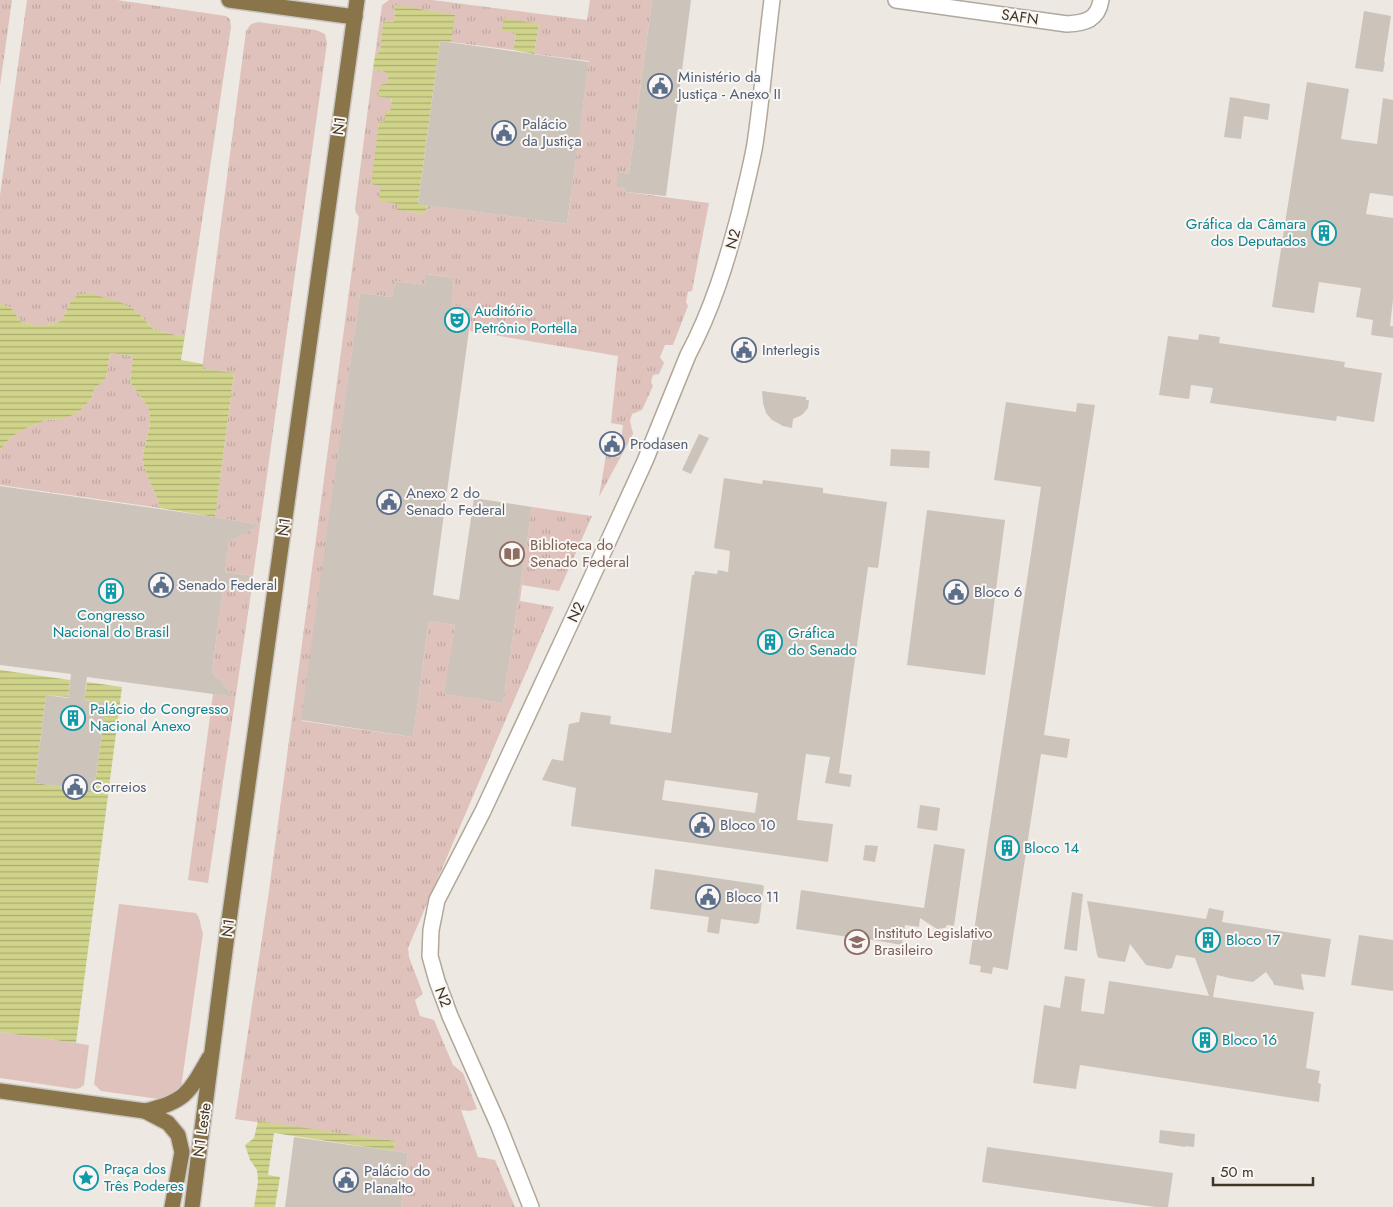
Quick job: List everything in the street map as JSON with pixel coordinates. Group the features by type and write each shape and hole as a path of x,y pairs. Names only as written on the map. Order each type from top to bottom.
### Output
{"highway":[{"path":"229,0 354,17"},
{"name":"N1","path":"212,1054 357,0"},
{"path":"0,1091 145,1111 182,1098 190,1089 212,1054"},
{"name":"N1 Leste","path":"192,1207 212,1054"},
{"name":"N1 Leste","path":"145,1111 168,1123 178,1135 182,1152 172,1207"}],"main road":[{"name":"N2","path":"531,1207 437,981 430,956 431,930 438,900 483,811 645,461 726,265 754,150 772,0"},
{"name":"SAFN","path":"896,0 1067,24 1081,24 1090,20 1100,7 1101,0"}],"green space":[{"path":"0,0 12,0 0,86"},
{"path":"27,0 117,0 226,16 230,19 231,27 185,335 179,336 153,329 141,316 71,301 59,322 47,325 34,325 21,322 10,308 0,304 0,195"},
{"path":"389,0 432,0 587,20 590,0 652,0 629,174 618,172 627,180 626,192 709,203 692,291 688,292 686,302 688,306 673,345 665,345 660,357 664,363 659,374 653,375 651,382 653,386 642,410 632,414 630,421 633,434 599,497 606,455 619,457 623,425 611,423 618,356 470,331 472,308 431,302 453,289 454,278 427,274 425,285 395,281 392,297 360,293 302,721 413,737 429,621 455,625 445,694 503,703 532,507 592,516 559,591 522,585 520,601 554,607 408,948 409,957 423,994 415,1000 420,1016 434,1020 453,1065 463,1073 477,1109 470,1111 461,1110 478,1157 495,1160 515,1207 401,1207 408,1153 394,1151 395,1141 235,1119 268,898 359,217 355,209 373,69 387,74 388,79 385,84 392,103 384,122 379,122 372,184 381,185 398,204 398,210 425,214 427,205 567,224 589,61 534,54 539,24 516,33 513,50 451,42 454,15 395,6 394,22 383,22 380,52 375,55 382,5"},
{"path":"258,22 316,30 325,34 327,43 253,576 225,572 229,542 260,525 215,517 234,374 202,369 246,31 251,24"},
{"path":"110,353 133,356 130,382 150,414 143,461 160,508 0,485 0,450 9,439 20,431 46,420 60,419 79,412 91,399 94,390 106,378"},
{"path":"223,589 251,593 208,883 188,880 213,694 235,697 212,672"},
{"path":"119,904 196,913 203,933 181,1088 159,1099 101,1091 94,1084"},
{"path":"0,1032 89,1045 84,1085 75,1089 0,1078"}],"shaded area":[{"path":"395,5 455,15 451,42 440,41 418,203 427,205 425,214 397,210 398,204 379,201 381,186 371,184 379,122 384,122 386,111 390,111 392,99 378,96 380,85 385,84 388,79 387,74 383,71 373,69 375,55 380,52 383,22 394,22"},
{"path":"504,18 539,24 534,54 513,50 516,33 502,31"},
{"path":"79,294 92,294 120,302 133,309 153,329 179,336 185,335 181,360 203,364 203,369 234,373 215,517 160,508 143,461 150,414 130,382 133,356 110,353 106,378 94,390 91,399 79,412 60,419 46,420 20,431 9,439 0,450 0,304 10,307 21,322 47,325 59,322 71,301"},
{"path":"0,670 70,680 68,697 46,695 35,783 94,791 106,703 84,700 87,682 122,687 76,1043 0,1032"},
{"path":"258,1121 395,1141 394,1151 274,1133 268,1175 280,1177 275,1207 254,1207 258,1182 257,1170 250,1160 245,1145 254,1138"}],"building":[{"name":"Ministério da Justiça - Anexo II","path":"652,0 691,0 666,196 626,192 626,187 616,187 618,172 629,174"},
{"path":"1364,11 1391,16 1383,72 1355,68"},
{"name":"Palácio da Justiça","path":"440,41 589,62 567,224 418,204"},
{"name":"Gráfica da Câmara dos Deputados","path":"1307,82 1349,89 1341,139 1377,144 1383,98 1393,100 1393,196 1370,193 1366,214 1393,218 1393,300 1390,326 1393,326 1393,338 1371,335 1373,320 1356,317 1361,288 1319,282 1314,313 1272,307"},
{"path":"1230,97 1270,104 1268,120 1244,116 1241,139 1224,137"},
{"name":"Anexo 2 do Senado Federal","path":"426,274 454,278 451,305 472,308 433,595 459,600 474,498 532,507 503,703 444,694 455,625 429,621 413,737 301,720 360,293 392,297 395,281 425,285"},
{"path":"1199,334 1220,337 1219,343 1345,362 1344,367 1382,373 1374,422 1337,416 1336,421 1210,403 1213,388 1191,385 1189,399 1159,395 1168,336 1198,340"},
{"path":"762,391 806,397 806,400 809,400 808,408 802,415 793,419 792,428 783,426 772,420 766,413"},
{"path":"1006,402 1076,412 1077,403 1095,405 1044,735 1070,739 1067,758 1041,754 1008,970 993,967 992,974 980,972 981,966 969,964 1041,487 994,480"},
{"path":"699,434 709,438 691,474 682,470"},
{"path":"891,449 930,451 929,468 890,466"},
{"name":"Gráfica do Senado","path":"724,478 762,484 763,480 823,488 823,493 887,502 878,568 868,567 839,773 852,775 850,787 825,783 830,757 806,754 797,820 833,824 828,862 571,826 576,788 542,780 552,759 563,761 569,724 579,722 581,712 611,716 610,724 671,733 692,575 694,575 695,571 717,574 718,570 728,572 730,551 714,548","holes":["665,780 758,793 755,813 662,800"]},
{"name":"Congresso Nacional do Brasil","path":"0,486 260,525 229,542 225,572 253,576 251,593 223,589 212,672 235,697 87,677 84,700 106,703 94,791 35,783 46,695 68,698 71,674 0,665"},
{"name":"Bloco 6","path":"927,510 1005,520 985,675 907,665"},
{"path":"920,805 940,808 937,831 917,828"},
{"path":"934,844 965,849 954,926 947,925 945,928 937,929 920,918 919,927 905,925 902,945 867,939 865,954 853,953 855,938 796,929 801,890 924,908"},
{"path":"865,845 878,846 875,862 863,860"},
{"name":"Bloco 11","path":"655,869 764,886 759,923 721,919 719,934 707,932 709,917 650,909"},
{"path":"1072,892 1083,894 1077,951 1064,949"},
{"path":"1087,901 1206,919 1209,908 1224,911 1222,922 1331,939 1325,977 1301,974 1304,990 1274,985 1266,972 1253,982 1217,975 1213,997 1314,1012 1306,1068 1320,1071 1318,1083 1321,1084 1319,1102 1080,1065 1076,1089 1033,1083 1044,1005 1060,1008 1065,976 1085,979 1081,1011 1104,1014 1109,981 1209,996 1195,958 1176,955 1172,968 1168,969 1146,965 1130,944 1125,962 1099,958"},
{"path":"1359,935 1393,940 1393,991 1351,985"},
{"path":"1160,1130 1195,1134 1194,1147 1159,1143"},
{"name":"Palácio do Planalto","path":"294,1137 408,1153 401,1207 285,1207"},
{"path":"987,1147 1173,1173 1168,1207 1156,1207 982,1182"}],"place":[{"name":"Ministério da Justiça - Anexo II","path":"660,86"},
{"name":"Palácio da Justiça","path":"504,133"},
{"name":"Gráfica da Câmara dos Deputados","path":"1324,233"},
{"name":"Auditório Petrônio Portella","path":"457,320"},
{"name":"Interlegis","path":"744,350"},
{"name":"Prodasen","path":"612,444"},
{"name":"Anexo 2 do Senado Federal","path":"389,502"},
{"name":"Biblioteca do Senado Federal","path":"512,554"},
{"name":"Senado Federal","path":"161,585"},
{"name":"Congresso Nacional do Brasil","path":"111,591"},
{"name":"Bloco 6","path":"956,592"},
{"name":"Gráfica do Senado","path":"770,642"},
{"name":"Palácio do Congresso Nacional Anexo","path":"73,718"},
{"name":"Correios","path":"75,787"},
{"name":"Bloco 10","path":"702,825"},
{"name":"Bloco 14","path":"1007,848"},
{"name":"Bloco 11","path":"708,897"},
{"name":"Bloco 17","path":"1208,940"},
{"name":"Instituto Legislativo Brasileiro","path":"857,942"},
{"name":"Bloco 16","path":"1205,1040"},
{"name":"Praça dos Três Poderes","path":"86,1178"},
{"name":"Palácio do Planalto","path":"346,1180"}]}
